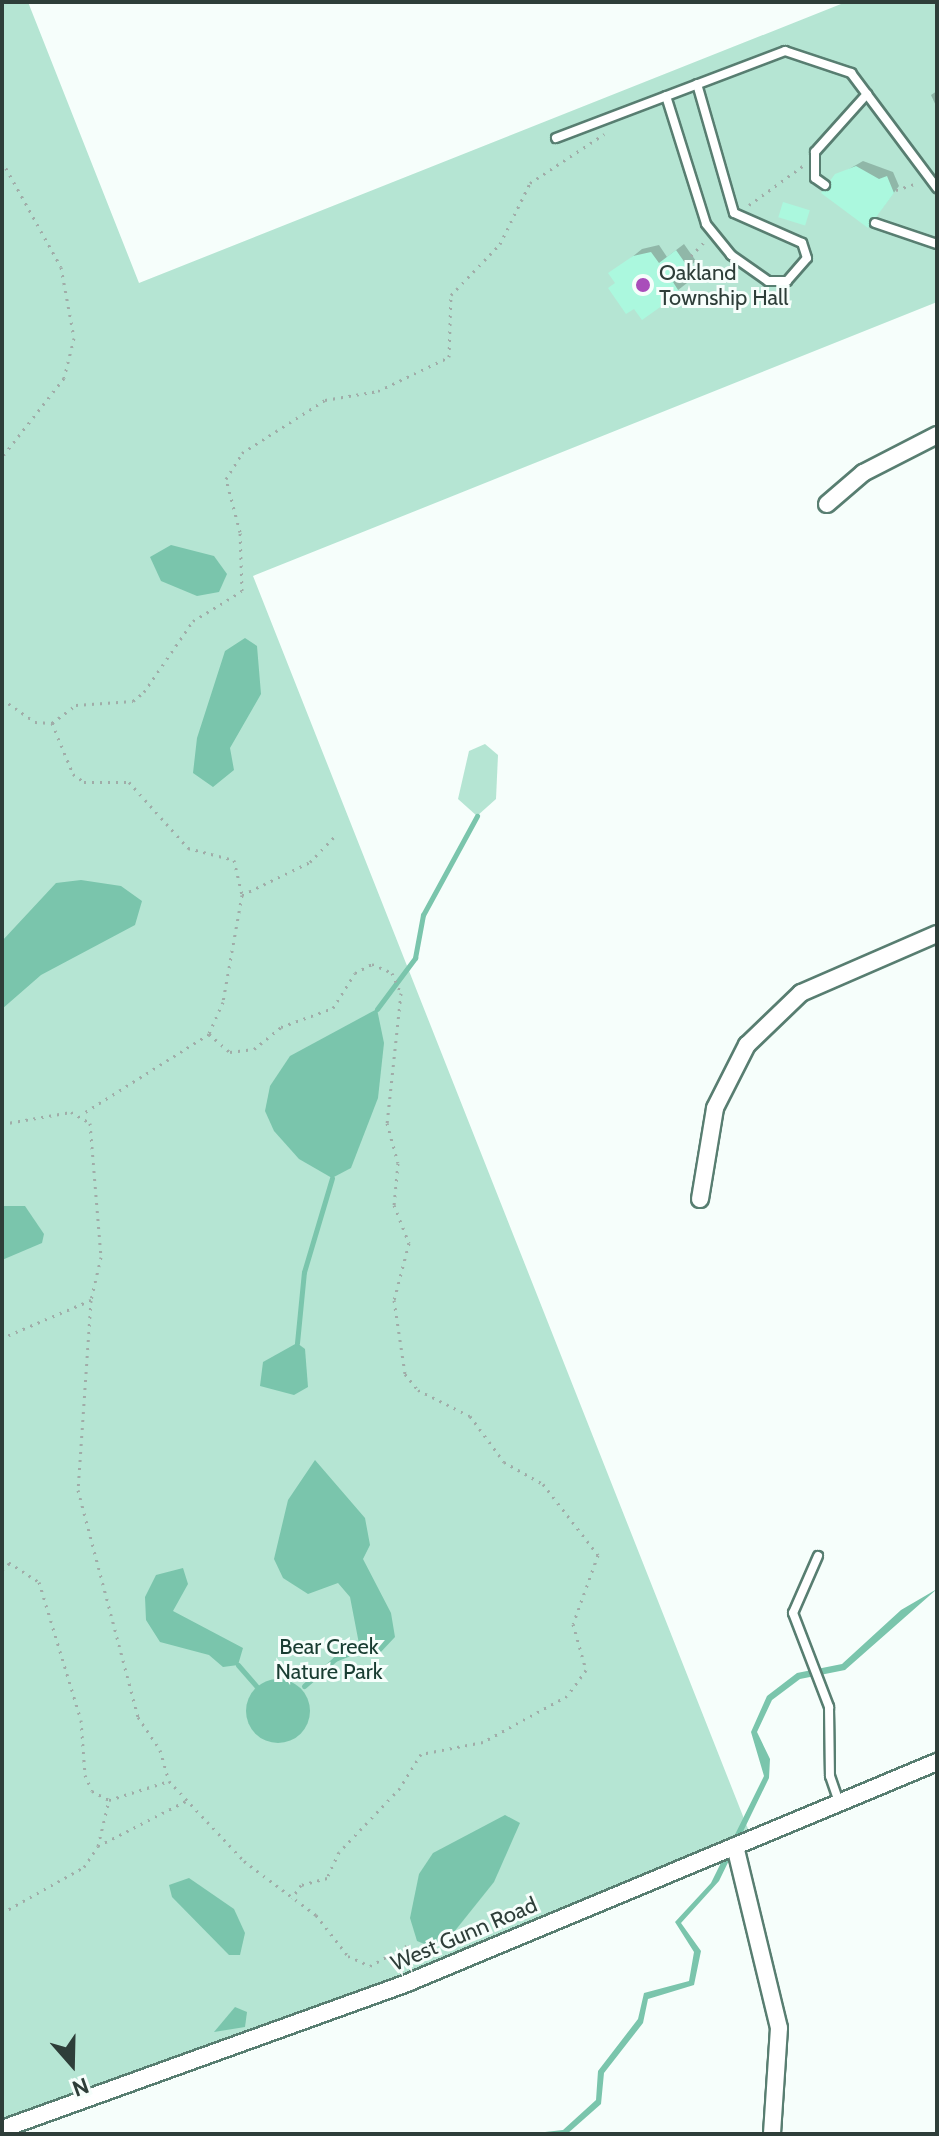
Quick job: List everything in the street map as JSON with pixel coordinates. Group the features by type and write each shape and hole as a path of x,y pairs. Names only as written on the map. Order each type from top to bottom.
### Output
{"street":[{"path":"827,504 863,473 937,435"},
{"path":"700,1199 715,1108 747,1045 801,993 937,934"},
{"name":"West Gunn Road","path":"2,2129 424,1976 937,1762"},
{"path":"735,1846 779,2028 772,2134"}],"lane":[{"path":"556,138 785,51 851,73 937,188"},
{"path":"666,96 692,195 714,233 768,281 800,274 807,258 802,243 737,215 697,84"},
{"path":"825,185 815,178 815,161 867,94"},
{"path":"875,223 937,244"},
{"path":"818,1556 793,1613 829,1707 830,1776 839,1802"}],"path":[{"path":"2,699 35,722 52,723 91,700 133,701 193,621 234,601 243,581 240,532 226,479 242,453 325,400 378,391 449,357 451,295 500,244 530,183 618,126"},
{"path":"2,161 61,267 74,338 64,378 2,457"},
{"path":"737,215 815,161"},
{"path":"691,256 714,233"},
{"path":"2,1124 82,1114 209,1034 223,1002 242,895 234,860 188,848 129,782 84,782 73,774 52,723"},
{"path":"242,895 310,862 334,837"},
{"path":"209,1034 230,1052 254,1049 281,1027 333,1008 345,979 355,973 372,964 392,973 401,993 387,1123 398,1163 394,1205 409,1243 394,1300 405,1374 418,1390 470,1416 504,1462 543,1484 598,1555 573,1624 586,1670 567,1696 483,1742 421,1754 400,1788 339,1852 327,1878 301,1885 292,1898"},
{"path":"82,1114 95,1158 101,1257 91,1300 78,1490 138,1717 160,1750 169,1781 186,1801 292,1898 348,1956 370,1966 408,1945 424,1976"},
{"path":"2,1338 91,1300"},
{"path":"2,1558 12,1561 39,1582 81,1720 85,1775 92,1791 109,1800 169,1781"},
{"path":"2,1570 12,1561"},
{"path":"98,1846 109,1800"},
{"path":"2,1913 73,1876 98,1846 186,1801"}],"green space":[{"name":"Bear Creek Nature Park","path":"2,2 28,2 139,283 846,2 937,2 937,302 253,576 754,1844 2,2134"},
{"path":"485,744 498,755 496,799 477,816 458,799 469,751"}],"shaded area":[{"path":"171,545 214,556 227,574 219,592 197,596 161,581 150,557"},
{"path":"245,638 257,646 261,694 230,748 234,770 213,787 193,773 197,738 225,651"},
{"path":"81,880 121,886 142,901 135,925 41,975 2,1009 2,941 56,883"},
{"path":"377,1009 384,1043 378,1098 351,1168 332,1178 299,1159 274,1131 265,1111 270,1086 290,1056"},
{"path":"2,1206 25,1206 44,1234 42,1243 2,1260"},
{"path":"297,1343 305,1349 308,1387 294,1395 260,1386 263,1362"},
{"path":"315,1460 365,1518 370,1545 363,1559 391,1613 395,1637 379,1654 360,1649 350,1597 338,1583 308,1594 283,1578 274,1559 288,1500"},
{"path":"183,1568 188,1584 173,1611 243,1648 238,1665 223,1667 209,1655 160,1642 146,1620 145,1597 156,1575"},
{"path":"937,1589 845,1670 800,1679 772,1700 757,1732 770,1759 769,1778 719,1881 681,1923 701,1951 694,1985 648,1999 643,2023 604,2073 601,2104 567,2134 527,2134 563,2130 596,2100 598,2071 638,2019 644,1993 689,1981 694,1952 675,1922 711,1883 764,1776 751,1732 767,1696 797,1673 842,1664 901,1610"},
{"path":"278,1679 296,1685 304,1693 310,1711 304,1729 296,1737 278,1743 260,1737 252,1729 246,1711 252,1693 260,1685"},
{"path":"505,1815 520,1823 494,1882 450,1937 432,1947 417,1941 410,1918 419,1874 433,1853"},
{"path":"189,1878 234,1909 245,1933 240,1955 229,1955 172,1897 169,1885"},
{"path":"235,2007 247,2012 245,2027 214,2032"}],"building":[{"path":"856,166 879,179 887,176 894,193 868,228 821,193 835,174"},
{"path":"783,202 810,210 805,225 778,217"},
{"name":"Oakland Township Hall","path":"676,250 690,270 673,282 680,293 642,320 634,309 626,314 608,288 615,283 608,273 633,256 651,252 659,263"}],"waterway":[{"path":"377,1009 415,958 423,915 477,816"},
{"path":"297,1343 304,1272 332,1178"},
{"path":"304,1686 335,1659 360,1649"},
{"path":"238,1665 256,1686"}],"place":[{"name":"Oakland Township Hall","path":"643,285"}]}
